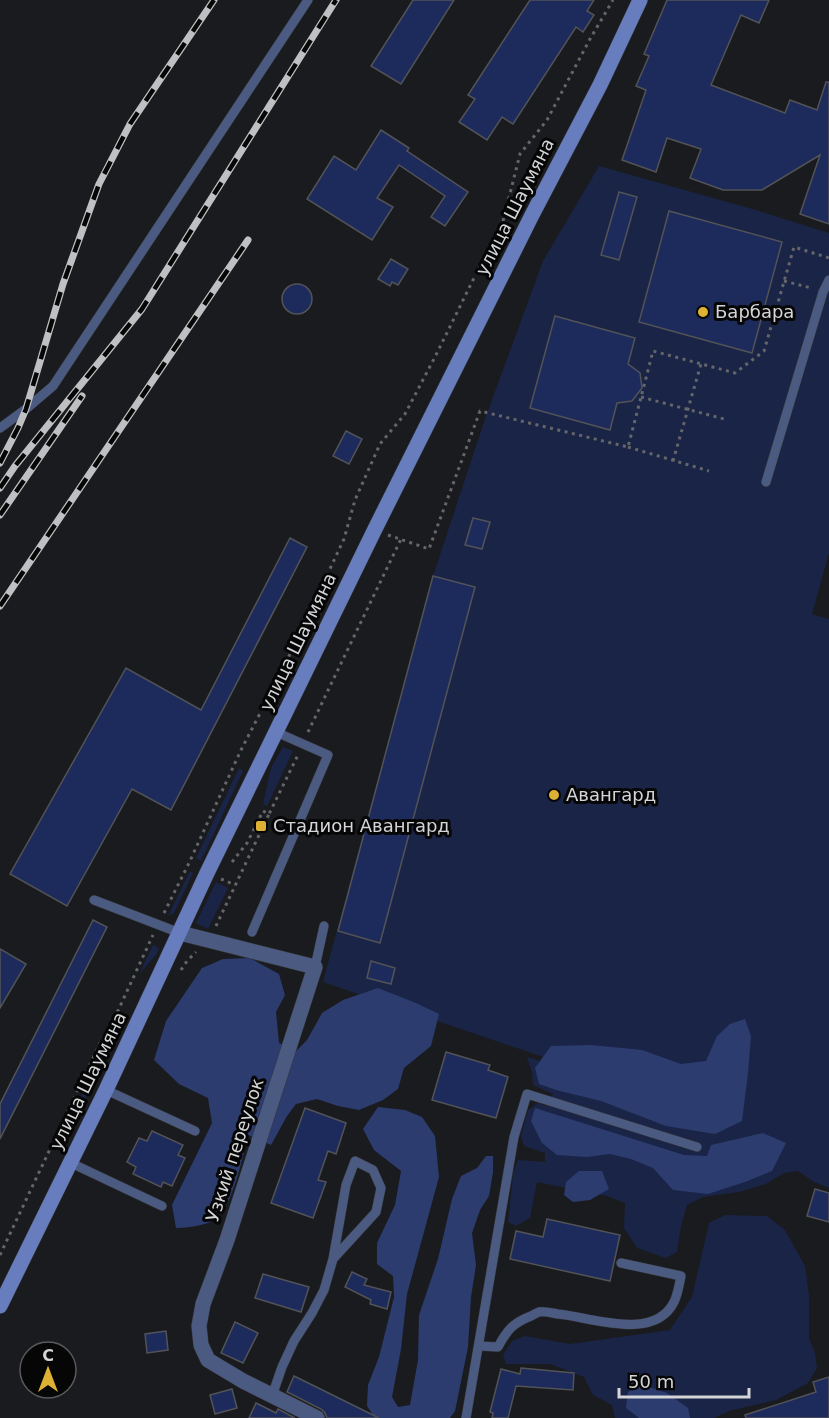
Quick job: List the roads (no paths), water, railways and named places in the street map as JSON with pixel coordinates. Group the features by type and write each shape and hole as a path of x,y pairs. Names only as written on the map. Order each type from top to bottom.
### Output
{"main road":[{"name":"улица Шаумяна","path":"0,1306 374,531 532,215 600,85 640,0"}],"street":[{"path":"180,933 315,967"},
{"name":"Узкий переулок","path":"315,967 227,1240 203,1304 199,1326 201,1345 208,1360 243,1381 317,1418"}],"lane":[{"path":"0,428 53,386 308,0"},
{"path":"766,482 823,292 829,280"},
{"path":"252,932 328,755 276,732"},
{"path":"94,900 180,933"},
{"path":"315,967 324,926"},
{"path":"106,1090 195,1131"},
{"path":"466,1418 514,1137 527,1095 697,1147"},
{"path":"272,1396 294,1341 324,1290 333,1259 346,1185 355,1161 373,1170 381,1188 376,1212 333,1259"},
{"path":"70,1163 162,1206"},
{"path":"478,1346 498,1347 505,1333 518,1321 539,1312 570,1315 605,1323 641,1325 660,1318 673,1305 681,1276 621,1263"}],"railway":[{"path":"0,463 26,409 63,284 99,184 130,124 214,0"},
{"path":"0,488 15,466 142,309 336,0"},
{"path":"0,606 248,240"},
{"path":"0,515 82,396"}],"place":[{"name":"Барбара","path":"703,312"},
{"name":"Авангард","path":"554,795"},
{"name":"Стадион Авангард","path":"261,826"}]}
